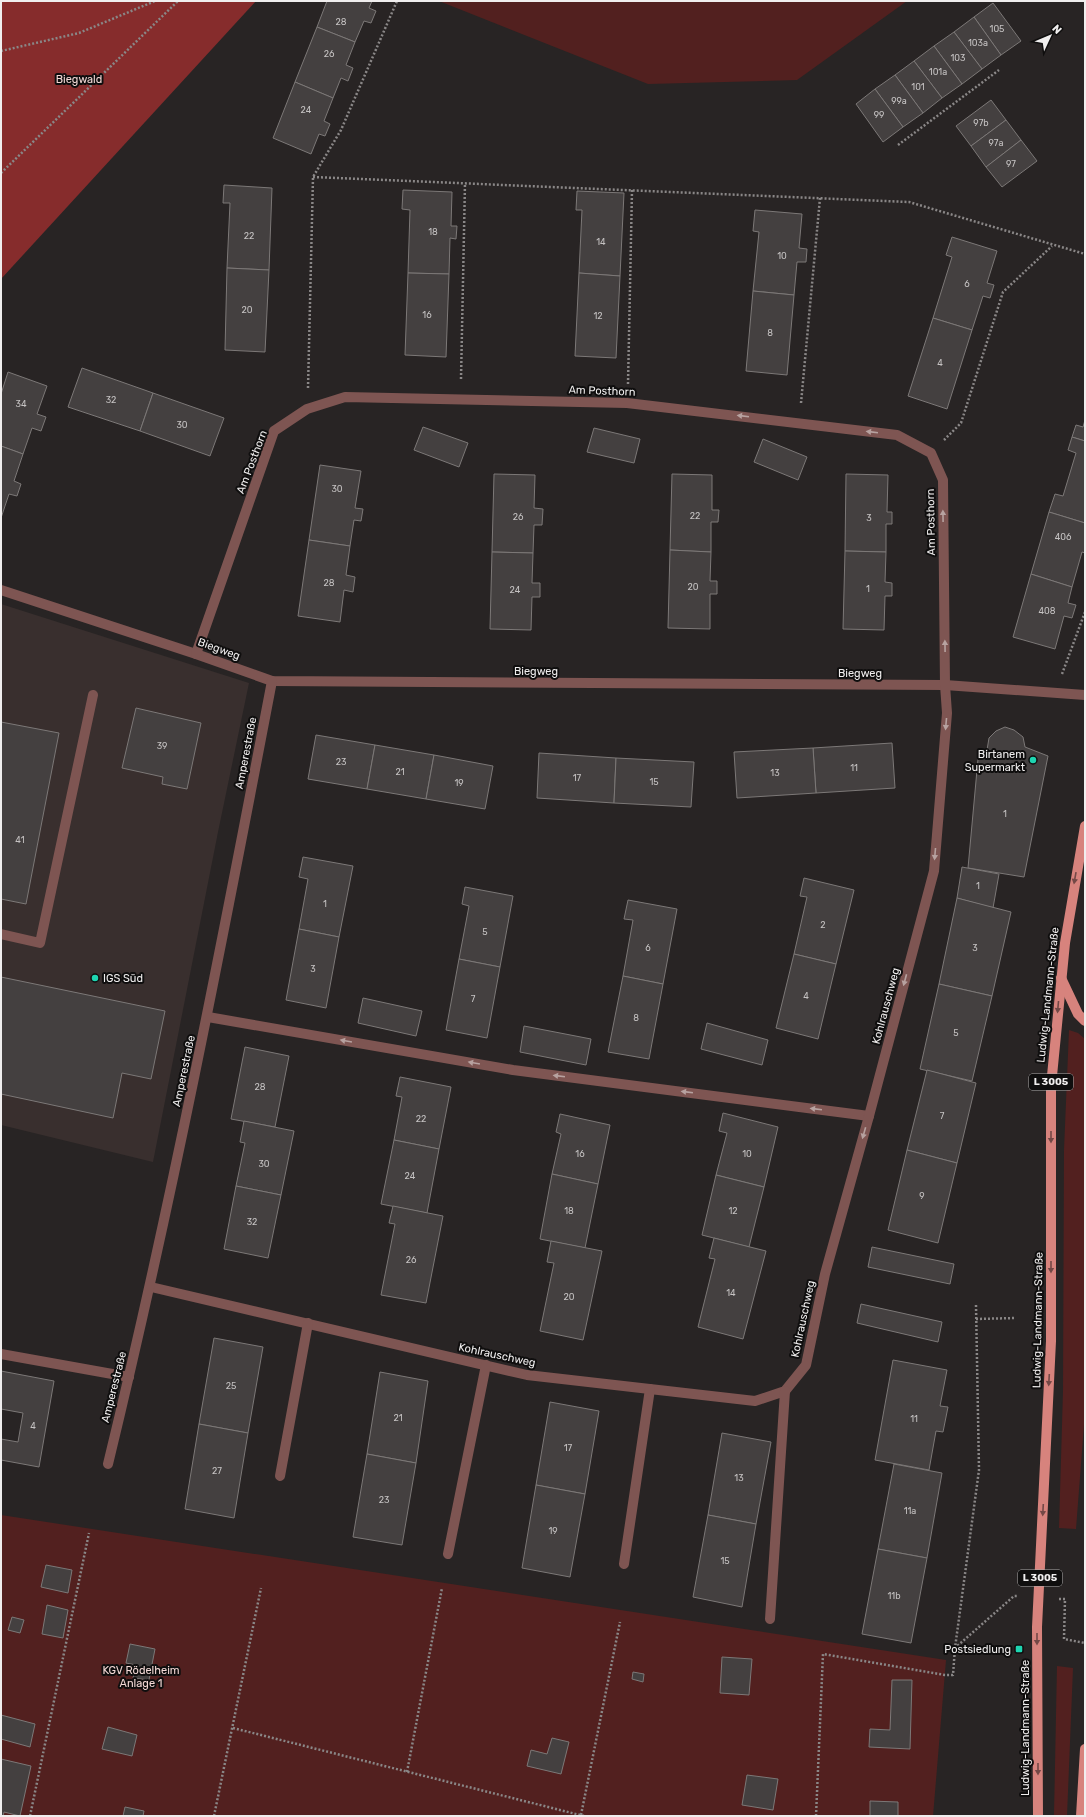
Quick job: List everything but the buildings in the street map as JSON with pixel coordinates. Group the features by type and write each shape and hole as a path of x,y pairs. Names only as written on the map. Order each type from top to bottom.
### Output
{"main road":[{"name":"Ludwig-Landmann-Straße","path":"1038,1816 1037,1627 1051,1341 1050,1086 1060,978 1074,883 1085,826"},
{"path":"1060,978 1078,1014 1085,1021"},
{"path":"1081,1816 1085,1749"}],"street":[{"name":"Am Posthorn","path":"196,654 274,431 307,409 345,397 628,403 897,435 931,453 943,480 945,685"},
{"name":"Biegweg","path":"1,590 196,654 272,681 945,685 1085,695"},
{"name":"Amperestraße","path":"108,1464 150,1287 208,1017 272,681"},
{"name":"Kohlrauschweg","path":"150,1287 527,1375 755,1401 785,1391 806,1364 825,1274 869,1116 934,870 947,713 945,685"},
{"path":"1,934 40,943 93,695"},
{"path":"208,1017 513,1070 869,1116"},
{"path":"280,1476 308,1324"},
{"path":"1,1354 129,1377"},
{"path":"448,1554 486,1365"},
{"path":"624,1564 650,1389"},
{"path":"770,1619 785,1391"}],"path":[{"path":"1,51 78,33 155,1"},
{"path":"1,173 178,1"},
{"path":"307,409 313,177 341,130 397,1"},
{"path":"898,145 999,70"},
{"path":"313,177 909,202 1085,254"},
{"path":"460,399 465,184"},
{"path":"628,403 632,190"},
{"path":"800,423 820,198"},
{"path":"931,453 961,423 1003,292 1053,245"},
{"path":"1056,692 1085,612"},
{"path":"816,1816 823,1654 945,1676 953,1675 955,1648 979,1470 976,1305"},
{"path":"976,1319 1015,1318"},
{"path":"30,1816 90,1533"},
{"path":"214,1816 261,1588"},
{"path":"407,1772 442,1588"},
{"path":"955,1648 1014,1596"},
{"path":"233,1728 582,1816 620,1622"}],"shaded area":[{"name":"IGS Süd","path":"1,604 249,683 153,1162 1,1125"}],"green space":[{"name":"Biegwald","path":"1,1 256,1 1,279"},
{"path":"439,1 907,1 797,80 648,84"},
{"path":"1069,1030 1078,1033 1085,1039 1085,1412 1076,1529 1059,1528 1063,1391 1064,1150"},
{"name":"KGV Rödelheim Anlage 1","path":"1,1515 946,1660 933,1816 1,1816"},
{"path":"1057,1666 1073,1668 1067,1816 1054,1816"}],"place":[{"name":"Birtanem Supermarkt","path":"1033,760"},
{"name":"IGS Süd","path":"95,978"},
{"name":"Postsiedlung","path":"1019,1649"}]}
